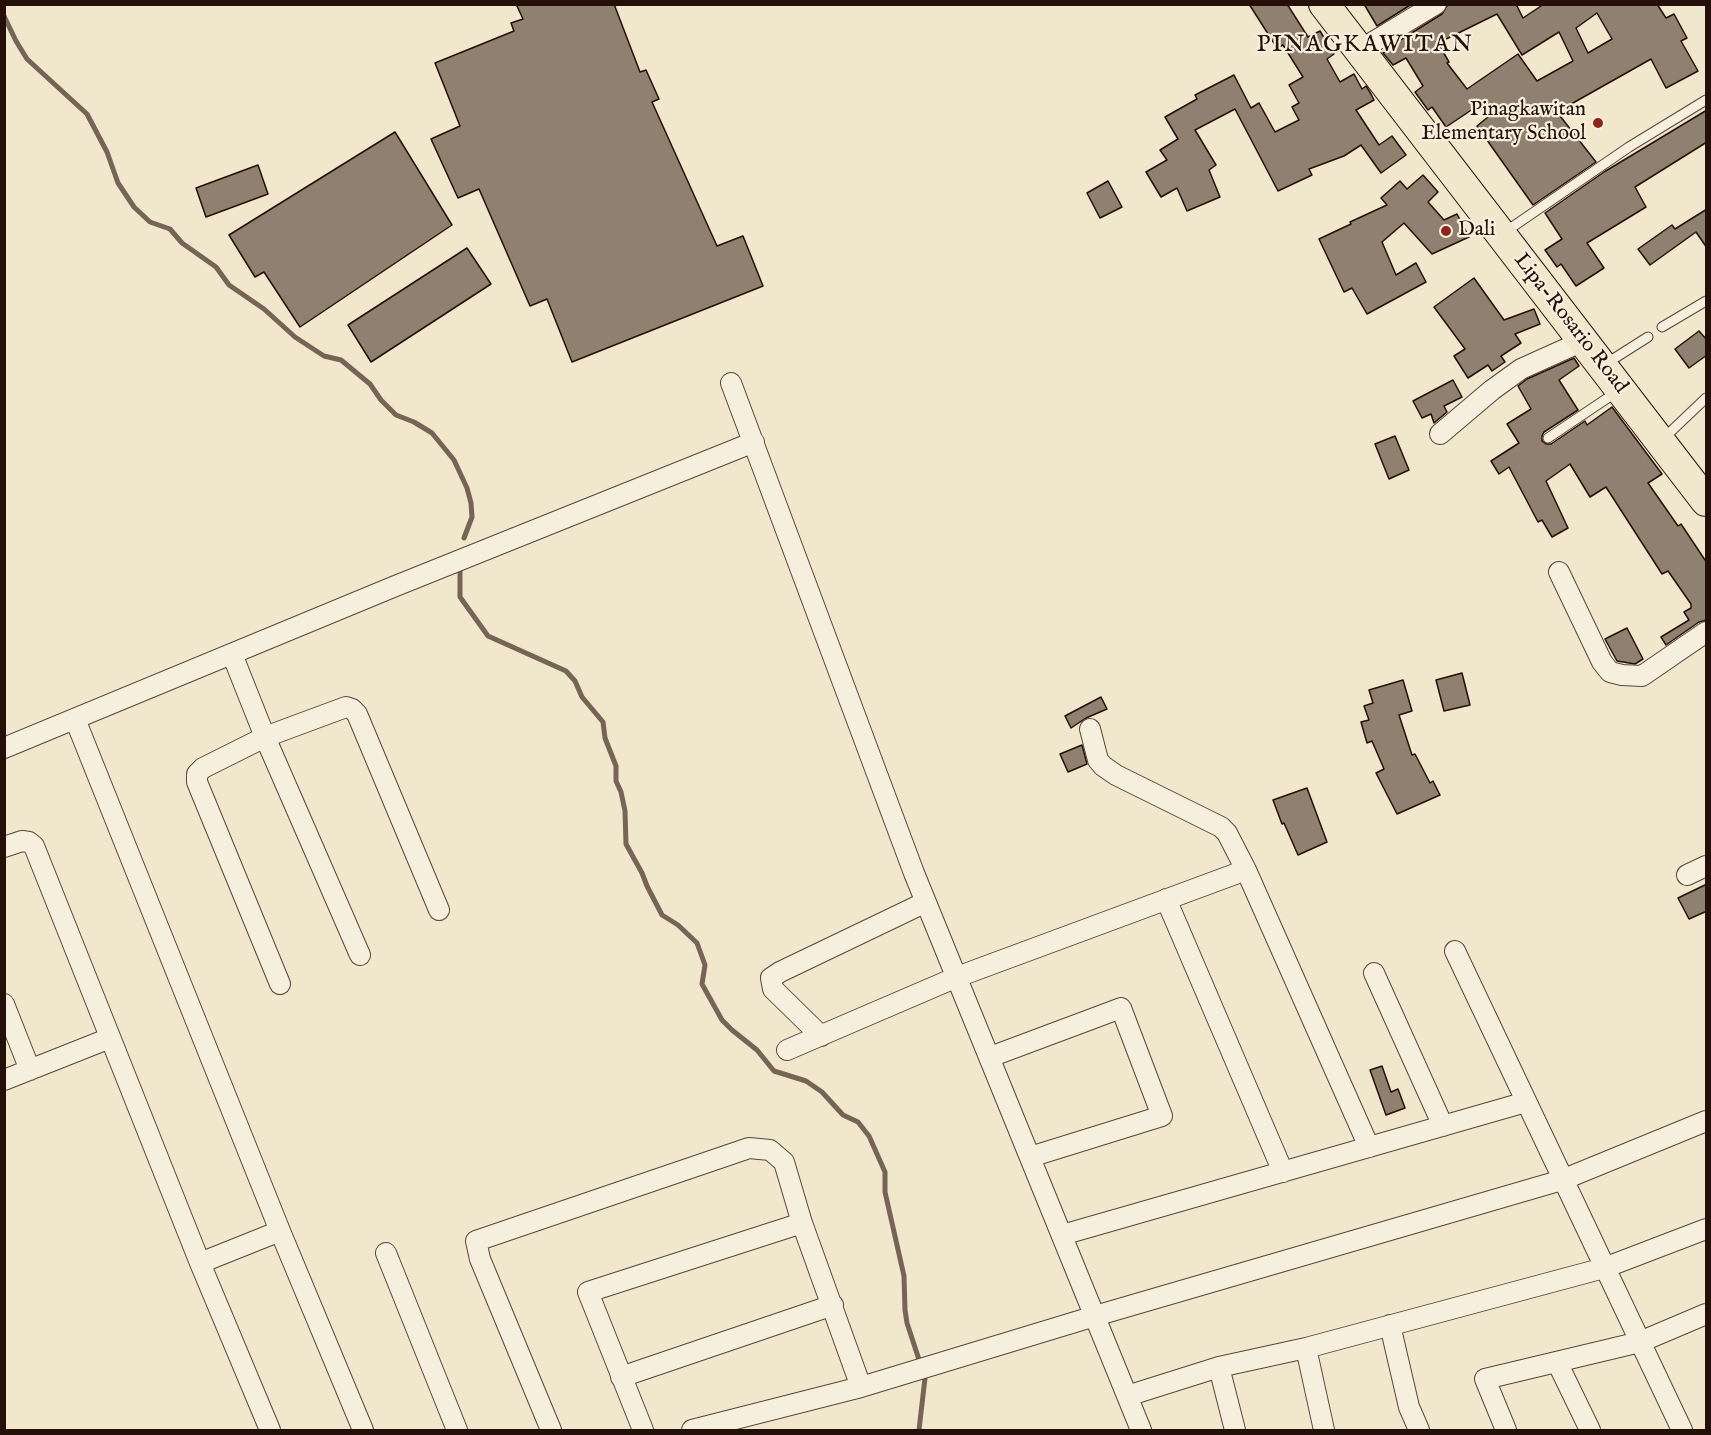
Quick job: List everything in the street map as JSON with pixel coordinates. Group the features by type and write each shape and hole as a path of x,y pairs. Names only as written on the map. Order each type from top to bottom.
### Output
{"main road":[{"name":"Lipa-Rosario Road","path":"1324,4 1707,501"}],"street":[{"path":"1360,50 1436,4"},
{"path":"1440,434 1521,369 1583,341"},
{"path":"730,383 926,902 1141,1431"},
{"path":"4,748 754,442"},
{"path":"1559,572 1602,662 1610,672 1642,676 1707,632"},
{"path":"232,654 265,737 360,955"},
{"path":"280,984 197,782 197,774 203,768 265,737 346,707 352,709 357,714 439,910"},
{"path":"75,718 280,1231 363,1431"},
{"path":"1090,729 1098,760 1103,766 1116,775 1221,827 1227,833 1246,870 1369,1147"},
{"path":"4,847 22,840 34,846 200,1263 270,1431"},
{"path":"1687,875 1707,866"},
{"path":"787,1050 957,977 1246,870"},
{"path":"1166,899 1283,1172"},
{"path":"820,1036 773,990 771,978 926,902"},
{"path":"1455,951 1682,1431"},
{"path":"1374,973 1443,1126"},
{"path":"4,1004 30,1070"},
{"path":"990,1057 1121,1008 1162,1116 1030,1157"},
{"path":"4,1080 110,1038"},
{"path":"1062,1235 1526,1102"},
{"path":"692,1431 861,1388 1095,1316 1562,1180 1707,1121"},
{"path":"551,1431 480,1259 476,1241 749,1148 770,1150 784,1162 802,1223 861,1388"},
{"path":"643,1431 588,1292 802,1223"},
{"path":"1127,1396 1219,1368 1306,1348 1604,1268 1707,1229"},
{"path":"200,1263 280,1231"},
{"path":"386,1253 458,1431"},
{"path":"621,1377 832,1305"},
{"path":"1506,1431 1485,1379 1640,1342 1707,1314"},
{"path":"1390,1325 1409,1407 1419,1431"},
{"path":"1306,1348 1324,1431"},
{"path":"1557,1362 1590,1431"},
{"path":"1219,1368 1235,1431"}],"lane":[{"path":"1501,235 1629,147 1707,100"},
{"path":"1662,327 1707,301"},
{"path":"1602,366 1648,337"},
{"path":"1548,438 1620,390"},
{"path":"1660,441 1707,398"}],"building":[{"path":"516,4 614,4 640,72 646,70 659,99 652,102 717,246 743,236 763,286 572,362 547,299 530,306 479,189 458,198 431,139 460,126 435,63 514,31 511,23 523,19"},
{"path":"1249,4 1287,4 1308,37 1320,31 1334,54 1327,59 1340,82 1354,74 1362,89 1366,86 1371,94 1374,100 1356,110 1379,145 1392,136 1406,155 1381,173 1361,145 1344,156 1309,169 1312,175 1278,191 1235,109 1195,130 1216,165 1209,170 1220,197 1187,211 1177,188 1161,197 1146,172 1167,160 1160,150 1178,139 1165,117 1197,99 1195,95 1234,75 1251,108 1259,103 1275,132 1299,120 1292,107 1299,103 1289,85 1303,77 1283,45 1277,48"},
{"path":"1364,4 1412,4 1377,26"},
{"path":"1448,4 1516,4 1523,18 1544,4 1657,4 1666,18 1674,14 1687,38 1681,41 1698,71 1666,88 1651,59 1557,112 1596,162 1533,205 1477,126 1488,117 1479,105 1446,127 1432,107 1428,110 1415,92 1423,86 1406,58 1393,65 1383,53 1442,14","holes":["1597,13 1612,39 1588,53 1576,28","1497,14 1522,55 1559,32 1573,61 1537,81 1518,54 1467,89 1447,63 1449,62 1438,43"]},
{"path":"1707,110 1707,142 1635,187 1646,207 1587,243 1604,268 1576,286 1561,264 1557,267 1545,250 1562,239 1545,213 1604,172"},
{"path":"395,132 452,225 300,327 264,272 255,277 229,235"},
{"path":"258,165 268,194 206,217 196,188"},
{"path":"1423,175 1438,192 1428,202 1444,220 1457,214 1469,237 1432,254 1404,223 1382,242 1396,275 1416,263 1426,282 1367,314 1352,288 1344,292 1319,239 1387,205 1381,198 1400,181 1407,189"},
{"path":"1108,181 1122,207 1100,218 1087,193"},
{"path":"1707,209 1707,248 1696,232 1650,265 1638,249 1672,225 1675,229"},
{"path":"467,248 491,284 371,362 348,325"},
{"path":"1474,278 1504,320 1534,309 1540,324 1515,334 1521,343 1501,356 1505,362 1492,371 1488,365 1468,378 1454,356 1465,349 1434,307"},
{"path":"1699,331 1707,340 1707,355 1689,368 1675,349"},
{"path":"1574,358 1579,366 1559,380 1578,410 1544,432 1542,441 1551,444 1585,421 1587,425 1612,407 1662,474 1648,483 1678,526 1681,524 1707,563 1707,620 1699,622 1666,645 1661,637 1689,620 1684,612 1691,608 1691,604 1668,571 1662,574 1606,487 1590,497 1570,464 1546,481 1568,528 1552,537 1542,520 1538,522 1509,467 1499,474 1491,461 1519,443 1507,424 1531,409 1518,386 1527,379"},
{"path":"1453,380 1462,397 1444,406 1447,412 1434,423 1431,414 1422,418 1413,401"},
{"path":"1395,436 1409,470 1389,479 1375,444"},
{"path":"1627,628 1643,659 1635,664 1617,661 1605,639"},
{"path":"1462,673 1470,705 1444,711 1436,680"},
{"path":"1403,680 1412,711 1399,715 1412,755 1415,754 1430,783 1433,781 1440,795 1397,814 1376,773 1384,769 1372,741 1367,743 1361,722 1369,720 1364,706 1373,703 1369,690"},
{"path":"1101,697 1107,709 1086,718 1071,728 1065,716"},
{"path":"1082,745 1087,764 1068,772 1060,754"},
{"path":"1307,788 1327,842 1298,855 1273,800"},
{"path":"1707,884 1707,911 1689,919 1678,898"},
{"path":"1382,1066 1391,1092 1398,1089 1405,1108 1386,1115 1370,1070"}],"waterway":[{"path":"4,16 27,59 87,114 107,152 118,183 134,207 150,222 170,229 182,243 216,267 229,285 264,309 295,337 324,356 341,360 370,384 381,400 396,415 432,433 454,460 467,488 472,517 464,538"},
{"path":"460,570 460,597 488,636 566,671 575,681 582,697 603,722 605,738 616,766 616,781 625,811 626,844 662,915 678,925 697,943 705,965 702,984 722,1020 757,1050 774,1071 806,1081 822,1092 843,1115 858,1122 869,1136 885,1172 885,1192 904,1276 907,1323 925,1378 919,1430"}],"place":[{"name":"Pinagkawitan Elementary School","path":"1598,123"},
{"name":"Dali","path":"1446,231"}],"district":[{"name":"PINAGKAWITAN","path":"1365,46"}]}
